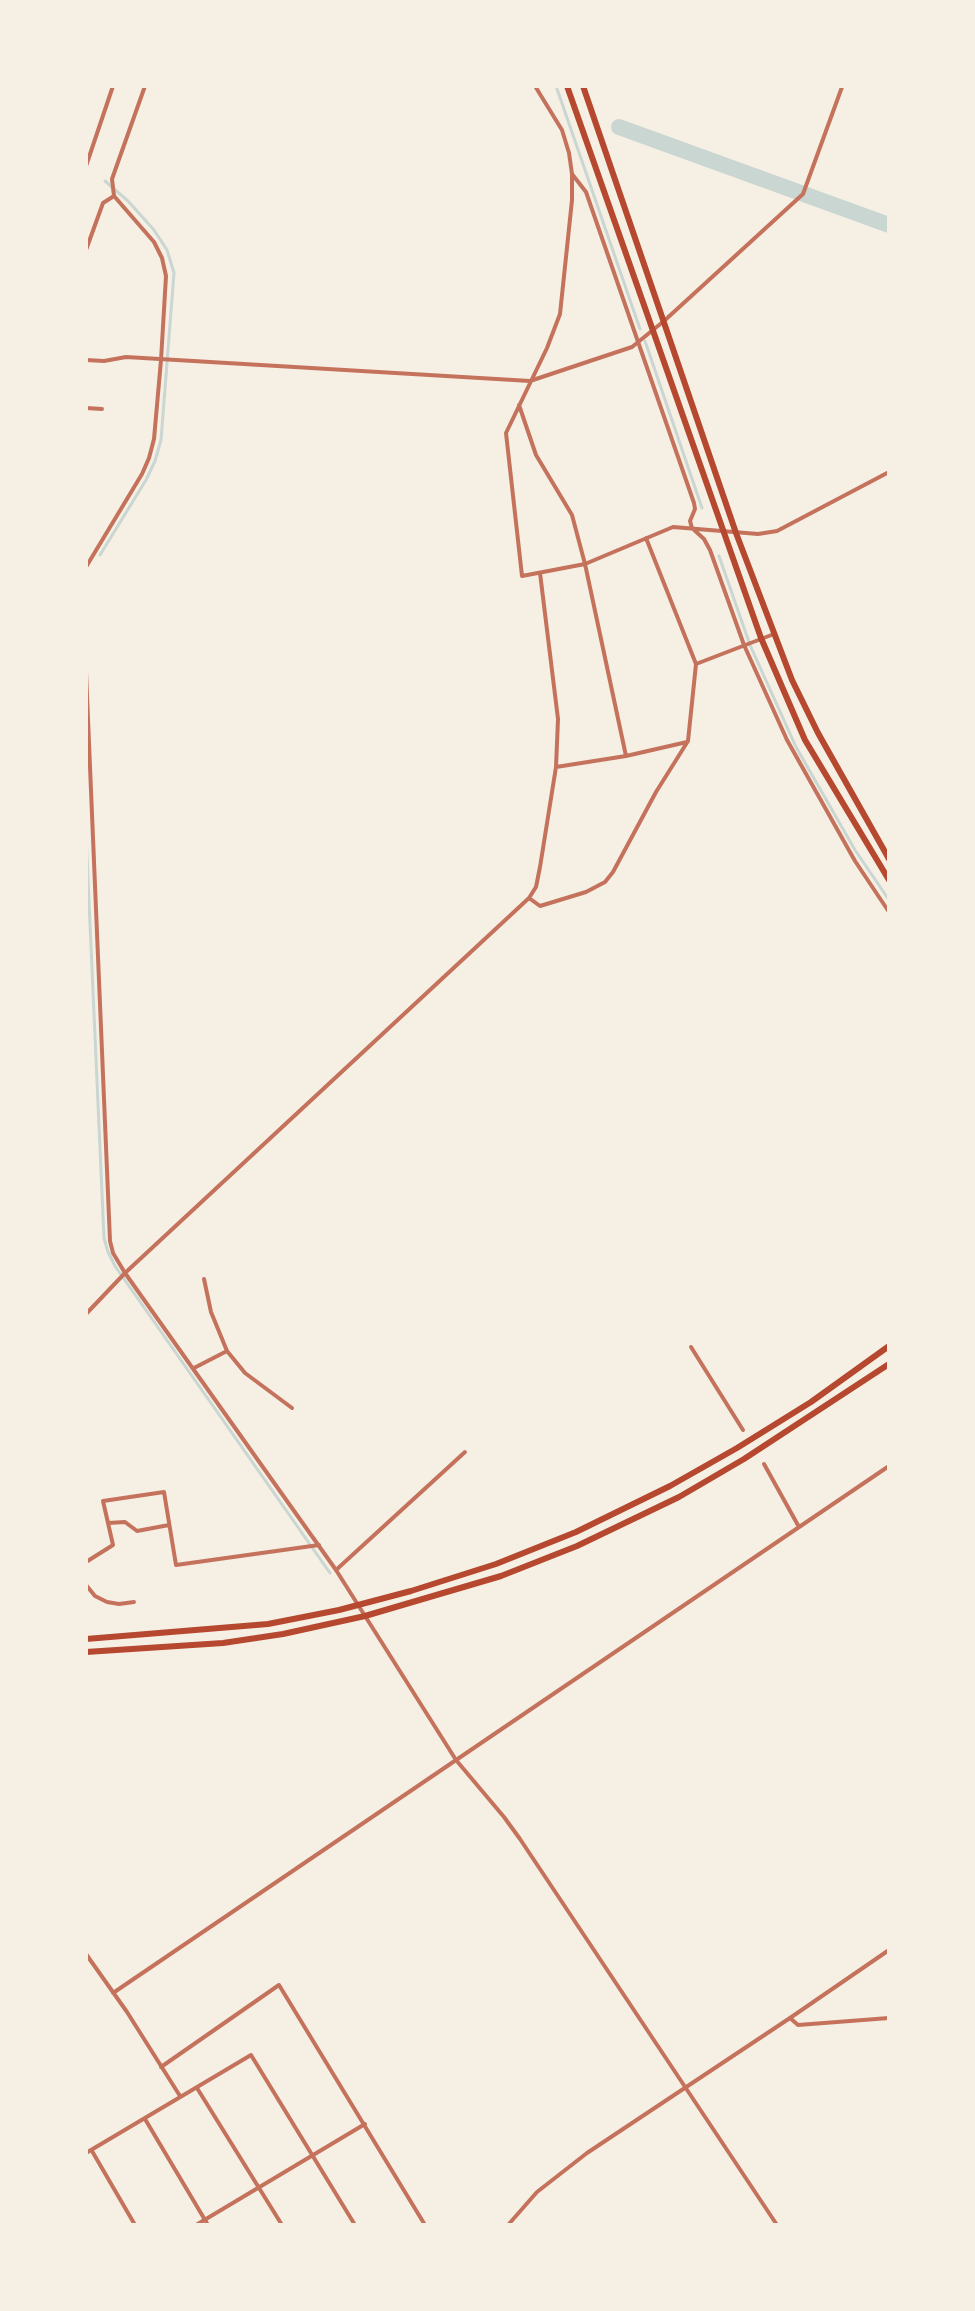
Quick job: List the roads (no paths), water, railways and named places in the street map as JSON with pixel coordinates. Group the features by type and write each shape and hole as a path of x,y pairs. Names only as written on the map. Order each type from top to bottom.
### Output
{"main road":[{"path":"567,86 761,638 805,740 889,880"},
{"path":"583,86 736,533 792,680 889,859"},
{"path":"86,1639 268,1624 358,1605 496,1564 576,1532 670,1486 811,1402 889,1346"},
{"path":"86,1652 223,1643 283,1634 365,1616 501,1576 589,1540 679,1497 744,1459 889,1364"}],"street":[{"path":"86,166 113,86"},
{"path":"86,567 142,474 154,439 166,276 154,242 114,196 112,179 145,86"},
{"path":"535,86 562,130 569,153 572,200 560,314 506,433 522,576 585,564 673,527 758,534 777,531 889,472"},
{"path":"86,360 126,357 530,381 632,347 803,194 844,86 836,86"},
{"path":"572,174 586,192 694,503 690,521 692,528 710,550 744,645 787,740 855,861 889,912"},
{"path":"86,250 103,203 114,196"},
{"path":"519,404 536,455 572,515 626,756"},
{"path":"86,408 102,409"},
{"path":"529,898 540,906 586,892 605,882 688,741 696,664 646,538"},
{"path":"86,1314 125,1273 529,898 536,887 556,767 558,719 540,573"},
{"path":"696,664 774,634"},
{"path":"86,672 110,1241 113,1253 319,1545 456,1760 512,1828 777,2225"},
{"path":"556,767 626,756 688,741"},
{"path":"204,1279 211,1312 227,1351 245,1373 292,1408"},
{"path":"691,1347 743,1430"},
{"path":"194,1368 227,1351"},
{"path":"336,1570 465,1452"},
{"path":"764,1464 799,1527"},
{"path":"113,1993 889,1466"},
{"path":"86,1562 113,1545 103,1501 164,1492 176,1565 319,1545"},
{"path":"108,1523 125,1522 137,1531 169,1525"},
{"path":"86,1585 95,1596 107,1602 134,1602"},
{"path":"508,2225 537,2192 587,2153 889,1950"},
{"path":"86,1954 180,2096"},
{"path":"161,2067 279,1985 425,2225"},
{"path":"790,2018 798,2025 889,2018"},
{"path":"135,2225 89,2152 251,2055 355,2225"},
{"path":"196,2087 282,2225"},
{"path":"145,2119 206,2222"},
{"path":"196,2225 206,2222 365,2124"}],"waterway":[{"path":"556,86 640,329"},
{"path":"619,127 889,225"},
{"path":"100,555 146,480 161,440 174,273 167,250 154,230 105,181"},
{"path":"645,341 702,508"},
{"path":"719,556 750,645 796,747 855,850 889,900"},
{"path":"86,834 104,1238 108,1252 330,1573"}]}
